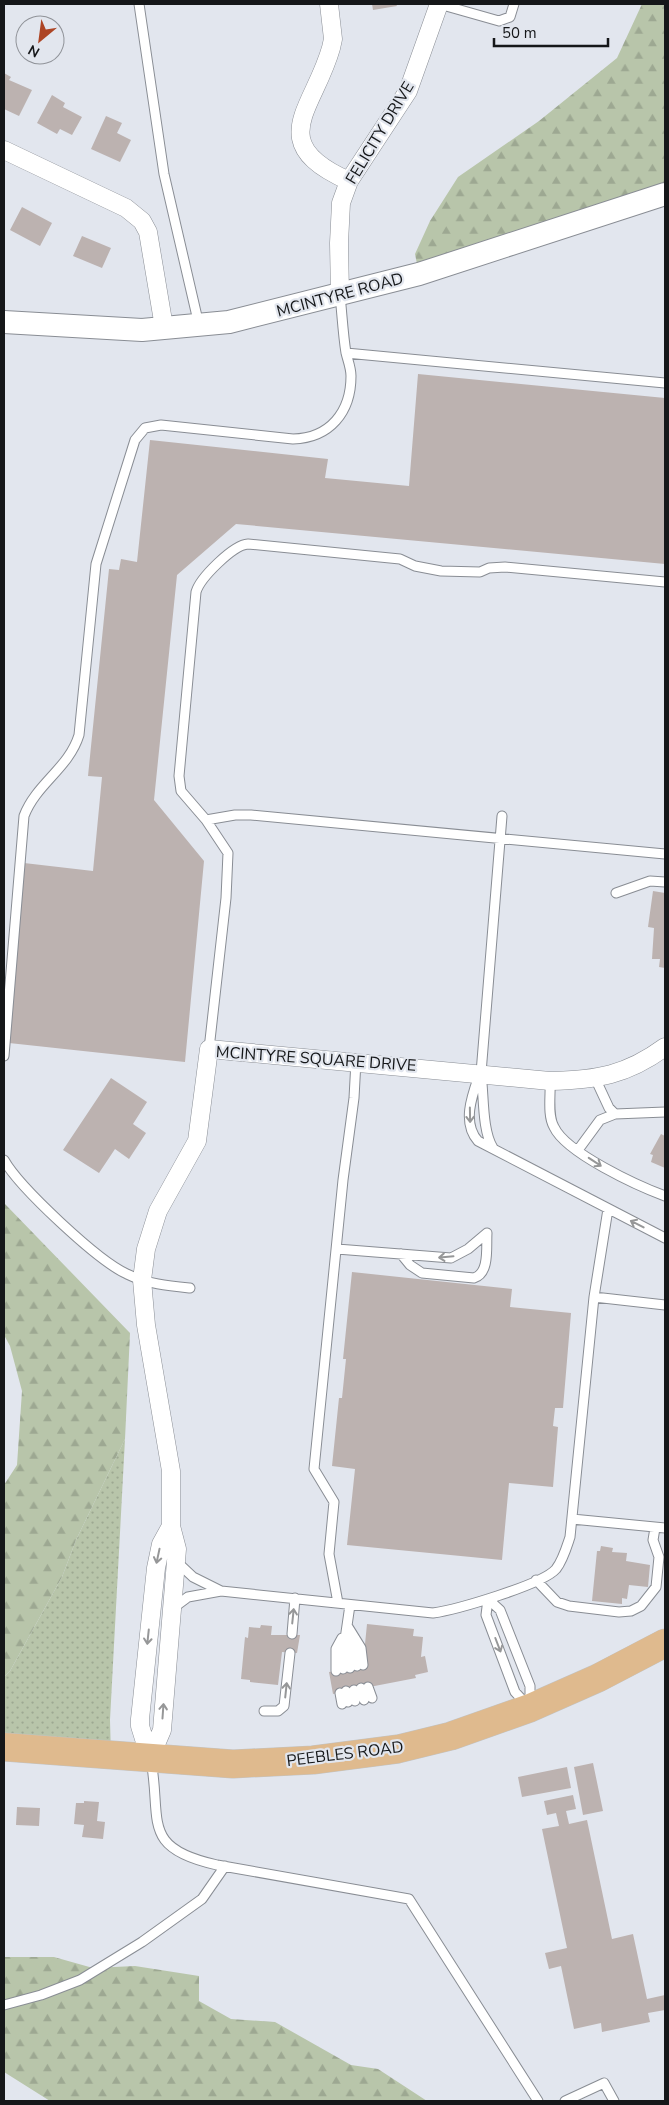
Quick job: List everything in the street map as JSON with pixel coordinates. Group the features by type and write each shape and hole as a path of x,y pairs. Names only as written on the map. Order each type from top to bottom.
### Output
{"main road":[{"name":"PEEBLES ROAD","path":"4,1747 233,1764 314,1760 424,1744 530,1708 598,1678 665,1643"}],"street":[{"path":"329,4 333,39 331,48 304,110 300,128 302,139 314,162 327,171 349,181"},
{"name":"FELICITY DRIVE","path":"340,295 339,243 341,202 349,181 408,91 439,4"},
{"path":"4,150 126,208 142,221 151,242 164,327"},
{"name":"MCINTYRE ROAD","path":"4,322 142,330 200,326 259,316 419,274 665,194"},
{"name":"MCINTYRE SQUARE DRIVE","path":"150,1758 162,1730 176,1549 171,1526 171,1471 146,1325 142,1280 146,1249 158,1211 197,1141 209,1049 356,1061 550,1081 595,1078 631,1068 665,1047"},
{"name":"MCINTYRE SQUARE DRIVE","path":"150,1758 140,1726 140,1719 156,1568 161,1544 171,1526"}],"lane":[{"path":"140,4 164,174 200,326"},
{"path":"439,4 499,20 510,17 514,4"},
{"path":"4,1056 24,816 33,797 70,756 79,735 96,564 135,440 145,428 161,425 293,439 317,436 333,425 349,397 351,373 346,353 340,295"},
{"path":"346,353 665,383"},
{"path":"209,1049 229,860 226,847 181,791 179,776 196,592 206,575 242,545 400,559 415,566 441,571 480,572 489,568 505,567 665,582"},
{"path":"206,820 235,814 251,815 499,840 665,854"},
{"path":"493,1148 487,1139 485,1130 485,1100 481,1073 502,816"},
{"path":"616,892 650,880 665,882"},
{"path":"338,1603 330,1554 334,1502 314,1469 354,1098 356,1061"},
{"path":"481,1073 471,1098 471,1127 478,1141 665,1238"},
{"path":"595,1078 609,1108 616,1114"},
{"path":"550,1081 554,1129 578,1150 610,1172 665,1196"},
{"path":"578,1150 600,1120 616,1114 665,1112"},
{"path":"4,1160 12,1173 46,1208 109,1265 142,1280 190,1288"},
{"path":"172,1610 188,1597 221,1591 433,1613 452,1610 488,1599 552,1572 561,1562 570,1537 594,1297 608,1209"},
{"path":"337,1249 401,1254 451,1258 468,1249 487,1233 485,1262 482,1272 474,1278 422,1274 410,1265 401,1254"},
{"path":"594,1297 665,1305"},
{"path":"572,1519 665,1528"},
{"path":"536,1580 557,1602 569,1606 619,1612 631,1611 641,1606 656,1588 659,1557 653,1540 655,1528"},
{"path":"176,1560 193,1577 221,1591"},
{"path":"292,1634 295,1598"},
{"path":"488,1599 486,1615 492,1632 516,1692 530,1708"},
{"path":"488,1599 500,1610 517,1652 530,1686 530,1708"},
{"path":"350,1605 348,1626 350,1668"},
{"path":"348,1626 336,1649 350,1668"},
{"path":"348,1626 361,1648 350,1668"},
{"path":"264,1711 278,1711 284,1706 290,1653"},
{"path":"354,1690 356,1701"},
{"path":"354,1690 356,1701"},
{"path":"354,1690 356,1701"},
{"path":"150,1758 156,1789 155,1815 161,1837 177,1852 196,1860 409,1899 538,2101"},
{"path":"4,2005 41,1995 80,1980 142,1942 202,1899 226,1866"},
{"path":"565,2101 604,2083 614,2101"}],"green space":[{"path":"642,4 665,4 665,183 417,264 415,254 430,221 458,177 539,121 617,58"},
{"path":"4,1203 130,1333 125,1439 76,1540 62,1577 10,1671 4,1677 4,1485 17,1465 22,1391 10,1346 4,1335"},
{"path":"125,1439 110,1720 111,1756 4,1747 4,1677 10,1671 62,1577 76,1540"},
{"path":"4,1957 54,1957 93,1968 135,1966 199,1976 199,2001 231,2019 275,2022 351,2065 378,2069 427,2101 50,2101 4,2072"}],"building":[{"path":"372,4 396,4 397,6 373,10"},
{"path":"4,73 11,77 9,80 32,90 19,116 4,109"},
{"path":"52,95 65,103 63,107 82,117 72,135 60,129 57,134 37,123"},
{"path":"106,116 122,123 117,133 131,140 120,162 91,149"},
{"path":"22,207 52,223 40,246 10,230"},
{"path":"82,236 111,248 102,268 73,256"},
{"path":"418,374 665,398 665,564 236,524 177,575 154,800 204,861 185,1062 9,1043 24,863 93,871 102,777 88,776 109,569 119,570 121,559 137,562 150,440 328,459 325,478 409,486"},
{"path":"653,891 665,893 665,968 659,967 660,959 652,959 654,928 648,927"},
{"path":"111,1078 147,1102 133,1124 146,1133 129,1159 115,1149 99,1173 63,1150"},
{"path":"661,1134 665,1136 665,1168 651,1162 653,1155 650,1154"},
{"path":"352,1272 512,1289 510,1307 571,1313 563,1408 555,1408 553,1426 558,1427 553,1487 509,1483 502,1560 347,1545 355,1469 332,1466 339,1398 342,1398 346,1359 343,1359"},
{"path":"601,1546 613,1548 612,1552 627,1553 626,1561 650,1565 648,1587 629,1585 627,1599 622,1598 622,1604 592,1601 597,1551 600,1551"},
{"path":"367,1624 414,1629 413,1636 423,1637 421,1657 425,1656 428,1672 415,1675 416,1678 333,1694 329,1672 336,1671 364,1654"},
{"path":"261,1625 272,1626 271,1635 300,1635 297,1653 282,1652 278,1685 250,1682 250,1680 241,1679 245,1637 248,1638 249,1627 260,1628"},
{"path":"593,1763 603,1811 583,1815 574,1767"},
{"path":"567,1767 571,1788 522,1797 518,1777"},
{"path":"573,1795 576,1809 566,1811 569,1824 587,1820 612,1939 633,1934 647,1999 665,1995 665,2010 648,2013 650,2022 602,2032 601,2023 574,2029 561,1966 549,1969 545,1953 567,1948 542,1829 559,1826 556,1813 547,1815 544,1801"},
{"path":"84,1801 99,1802 97,1821 105,1822 103,1839 82,1837 84,1825 74,1824 76,1803 84,1803"},
{"path":"17,1807 40,1808 39,1826 16,1825"}]}
